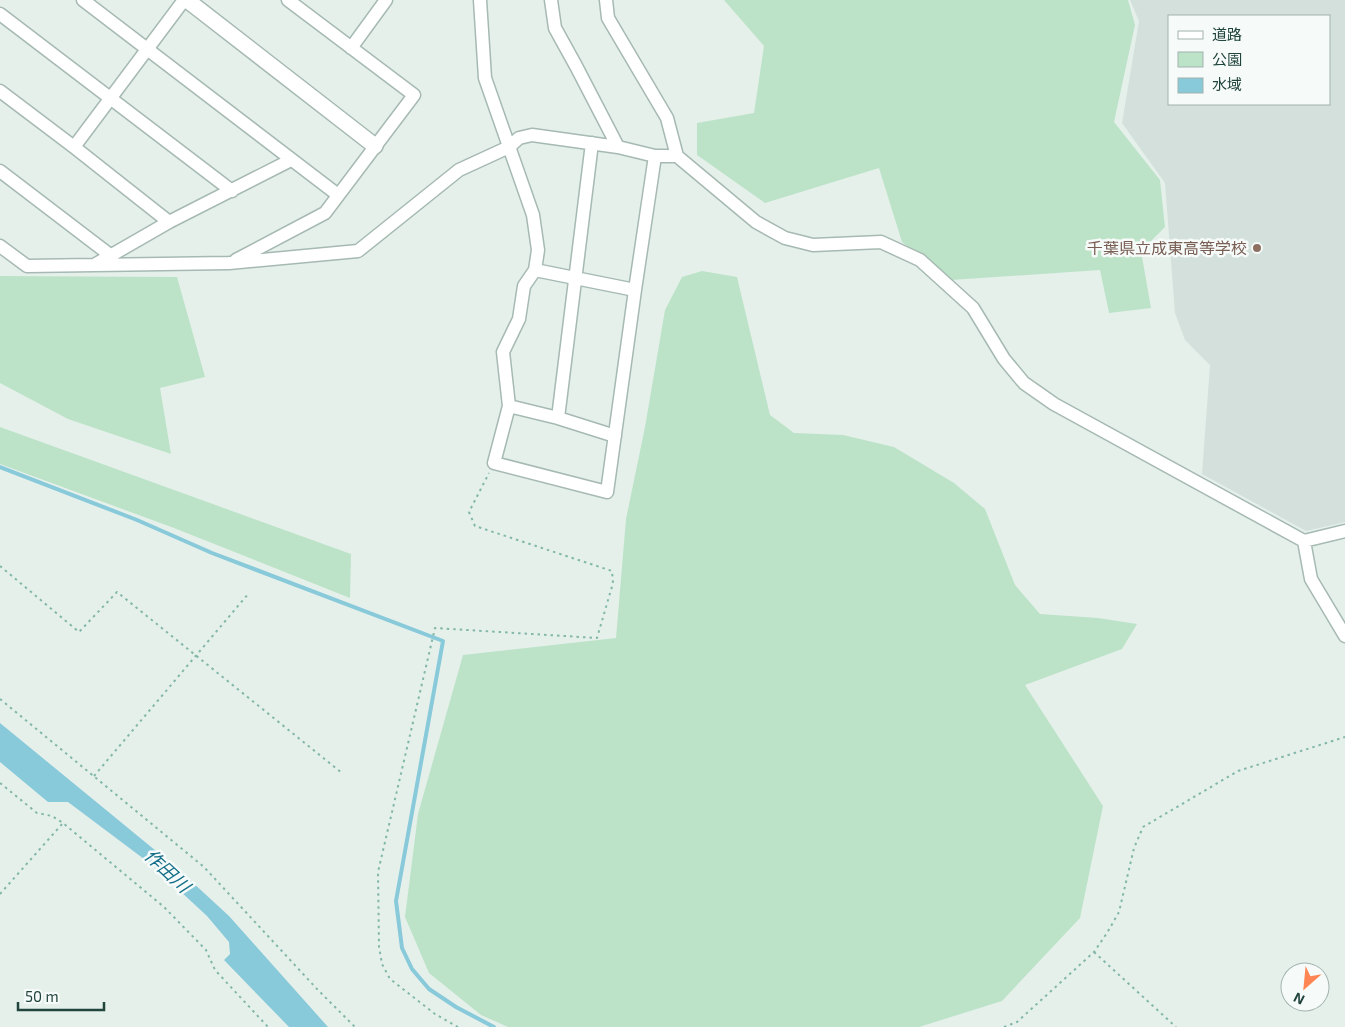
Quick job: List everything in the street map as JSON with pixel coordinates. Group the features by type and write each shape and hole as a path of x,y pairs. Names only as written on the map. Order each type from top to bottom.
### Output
{"street":[{"path":"82,0 338,195"},
{"path":"74,147 185,0 375,146"},
{"path":"229,263 325,213 414,95 288,0"},
{"path":"351,48 386,0"},
{"path":"480,0 485,78 534,215 538,250 535,270 524,286 519,319 503,352 509,406 494,463 607,492 634,290 656,156"},
{"path":"551,0 555,28 618,147"},
{"path":"606,0 608,18 667,118 677,156 756,222 785,238 813,245 881,242 920,260 973,308 1004,359 1024,383 1054,404 1304,541 1345,531"},
{"path":"0,14 232,191"},
{"path":"0,92 74,147 169,222"},
{"path":"0,246 27,266 229,263 358,251 459,170 509,147 519,138 532,134 618,147 656,156 677,156"},
{"path":"558,418 592,143"},
{"path":"94,265 169,222 292,160"},
{"path":"0,171 110,255"},
{"path":"535,270 634,290"},
{"path":"509,406 558,418 615,436"},
{"path":"1304,541 1311,579 1345,636"}],"path":[{"path":"458,1027 435,1014 390,979 382,964 379,947 378,872 435,628 597,638 613,583 612,571 475,526 469,512 494,463"},
{"path":"0,566 79,632 117,592 342,773"},
{"path":"94,776 249,593"},
{"path":"0,699 204,867 317,989 355,1027"},
{"path":"1004,1027 1017,1022 1094,952 1119,912 1134,848 1143,827 1238,771 1345,738"},
{"path":"0,783 37,813 52,816 63,823 164,907 206,950 215,970 268,1027"},
{"path":"0,894 63,823"},
{"path":"1094,952 1176,1027"}],"shaded area":[{"name":"千葉県立成東高等学校","path":"1130,0 1345,0 1345,522 1306,531 1202,474 1210,365 1185,340 1175,313 1165,183 1122,123 1139,21"}],"green space":[{"path":"724,0 1128,0 1135,25 1114,122 1160,180 1165,227 1141,251 1151,308 1109,313 1100,270 951,280 902,242 879,168 765,203 697,155 697,123 754,113 764,46"},
{"path":"702,271 737,277 770,415 794,433 843,435 894,447 954,483 985,509 1015,585 1040,614 1098,618 1137,624 1122,649 1025,685 1103,806 1080,918 1002,1001 919,1027 508,1027 481,1015 429,973 405,917 418,814 463,655 616,638 626,519 645,427 665,310 682,277"},
{"path":"0,276 177,277 205,377 160,388 171,454 68,419 0,383"},
{"path":"0,427 351,554 350,598 174,528 0,464"}],"water":[{"name":"作田川","path":"0,723 178,869 229,916 328,1027 289,1027 224,960 230,954 229,942 207,916 152,865 68,802 48,802 0,762"}],"waterway":[{"path":"0,467 137,520 212,553 443,641 396,901 402,948 412,969 429,989 456,1007 494,1027"}],"place":[{"name":"千葉県立成東高等学校","path":"1257,248"}]}
